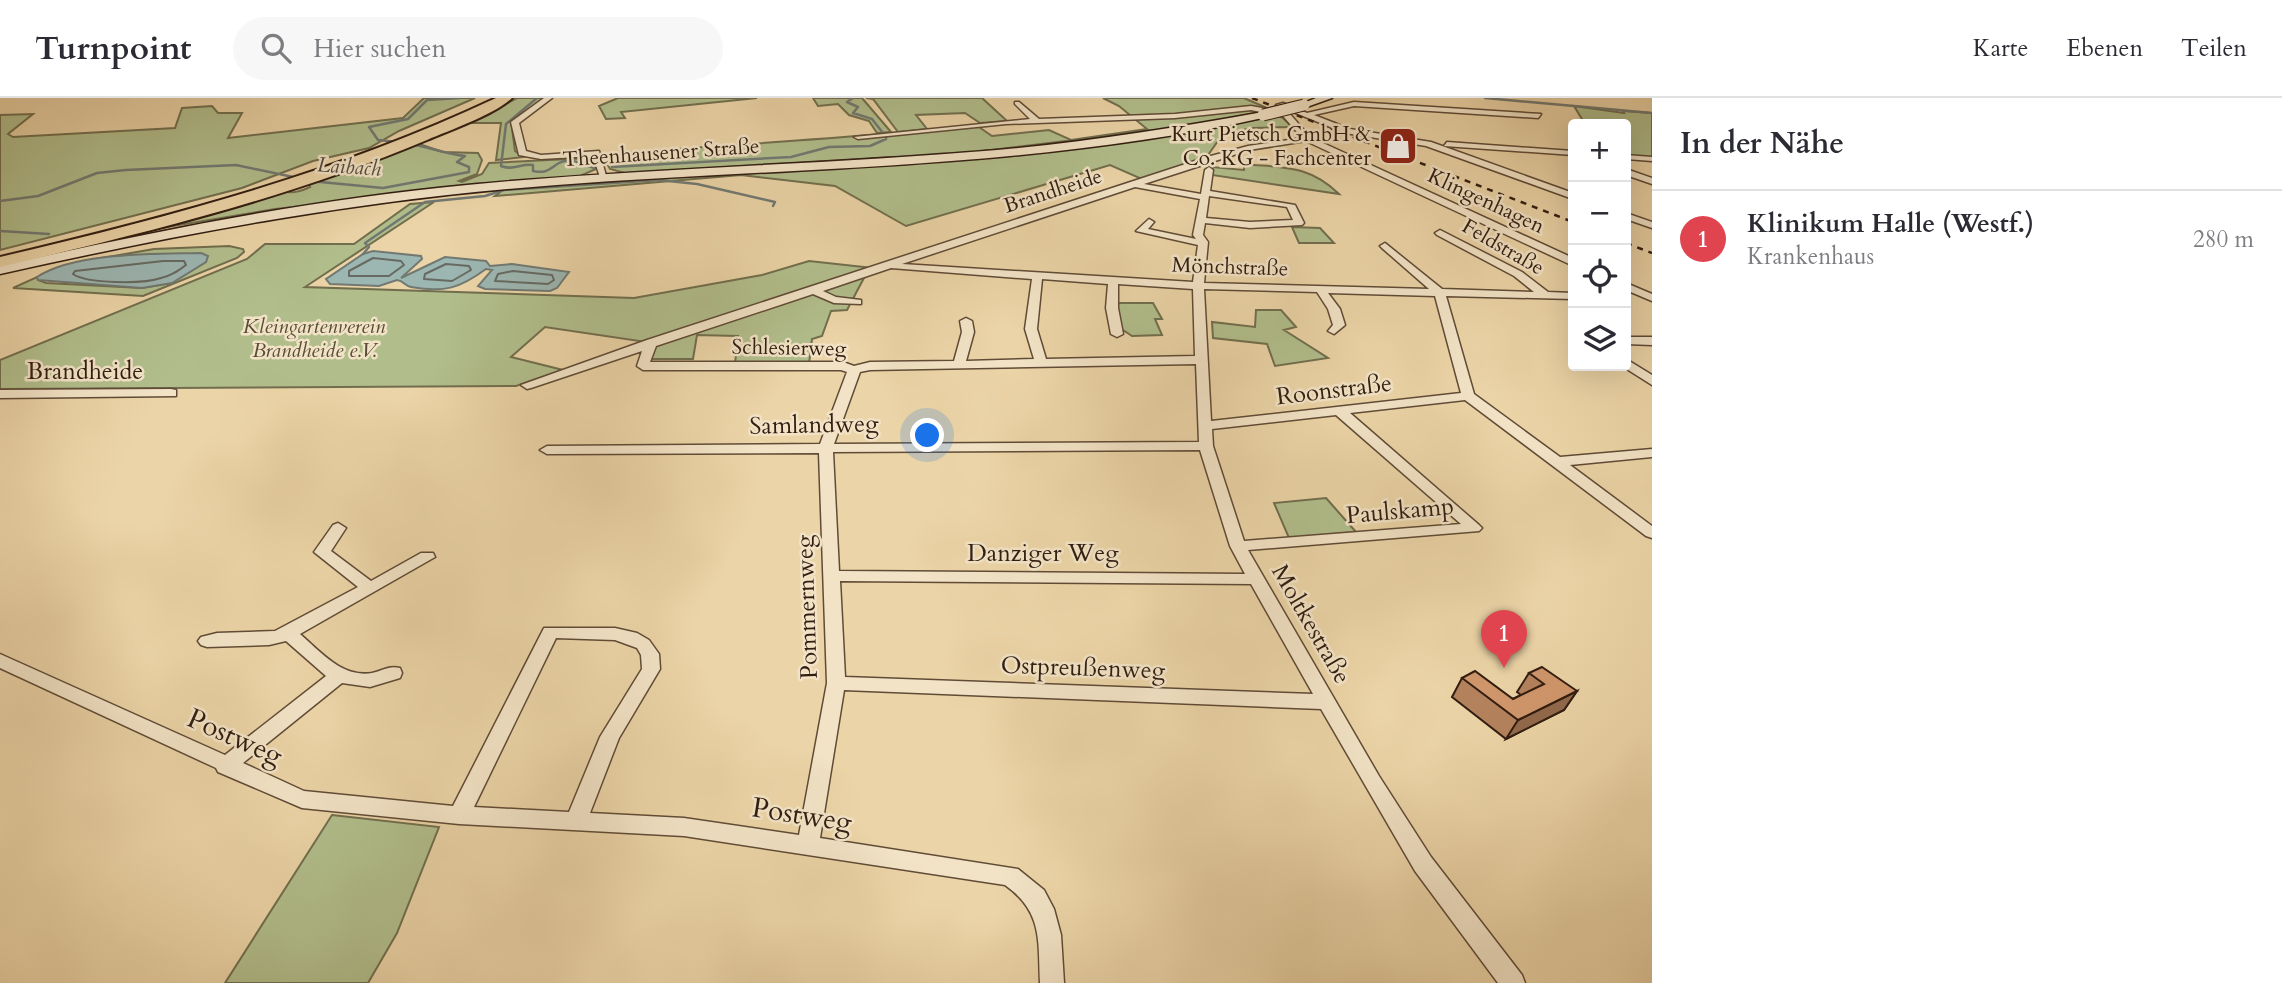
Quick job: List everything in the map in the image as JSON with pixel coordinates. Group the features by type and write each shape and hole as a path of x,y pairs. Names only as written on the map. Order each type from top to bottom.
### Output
{"highway":[{"path":"401,143 495,98"},
{"path":"0,260 171,219 300,179 401,143 506,98"}],"main road":[{"name":"Theenhausener Straße","path":"0,270 141,237 269,214 441,192 604,177 1008,152 1189,130 1262,115 1305,110 1327,98"}],"street":[{"path":"549,98 515,122 521,151 541,157 596,153 604,177"},
{"path":"1438,100 1443,109"},
{"path":"1017,103 1036,120"},
{"path":"1274,103 1305,110 1348,131 1428,144 1568,153"},
{"path":"1305,110 1351,104 1538,116"},
{"path":"858,137 1036,120 1175,116 1260,108 1286,115 1307,139"},
{"name":"Brandheide","path":"527,385 1232,152 1307,139"},
{"name":"Klingenhagen","path":"1307,139 1568,260"},
{"path":"1428,144 1568,195"},
{"path":"1631,157 1652,159"},
{"name":"Moltkestraße","path":"1209,170 1198,235 1203,243 1198,286 1206,446 1238,547 1423,864 1513,983"},
{"path":"1631,174 1652,181"},
{"path":"1136,185 1290,205 1299,223 1250,225 1202,220"},
{"path":"1631,218 1652,225"},
{"path":"1149,222 1141,231 1203,243"},
{"name":"Feldstraße","path":"1440,233 1518,274 1545,295"},
{"path":"1385,246 1439,292 1468,396 1652,533"},
{"name":"Mönchstraße","path":"886,267 1198,286 1568,296"},
{"path":"1037,277 1031,329 1041,362"},
{"path":"1113,281 1112,308 1117,334"},
{"path":"1631,288 1652,298"},
{"path":"1321,289 1334,309 1339,324 1334,331"},
{"path":"813,290 834,300 857,302"},
{"path":"1631,298 1652,298"},
{"path":"959,364 968,332 966,321"},
{"path":"1631,341 1652,341"},
{"name":"Schlesierweg","path":"651,343 643,366 843,366 853,370 959,364 1203,360"},
{"path":"1631,366 1652,381"},
{"name":"Pommernweg","path":"808,846 836,683 826,447 854,374 853,370"},
{"name":"Brandheide","path":"0,394 171,393"},
{"name":"Roonstraße","path":"1205,426 1468,396"},
{"name":"Paulskamp","path":"1238,547 1474,528 1340,412"},
{"name":"Samlandweg","path":"547,450 1206,446"},
{"path":"1556,462 1652,453"},
{"path":"338,528 323,552 370,588"},
{"path":"207,641 225,637 274,641 428,557"},
{"name":"Danziger Weg","path":"830,576 1256,579"},
{"path":"459,815 550,632 625,636 649,646 653,657 642,687 610,737 576,822"},
{"path":"288,633 338,676 370,680 393,673"},
{"name":"Postweg","path":"0,660 225,766 302,799 459,815 684,827 1010,876 1032,889 1045,908 1052,983"},
{"path":"225,766 338,676"},
{"name":"Ostpreußenweg","path":"836,683 1328,702"}],"green space":[{"path":"424,98 475,98 399,131 369,148 313,161 242,188 0,250 0,115 33,114 8,134 13,137 175,128 182,108 212,106 218,113 242,113 228,138 403,118"},
{"path":"517,98 546,98 511,121 515,151 523,157 496,160 501,123 470,123"},
{"path":"618,98 757,98 621,112 625,118 606,119 599,106"},
{"path":"813,98 862,98 891,132 877,133 869,121 849,115 838,104 818,106"},
{"path":"866,98 982,98 1007,121 980,123 965,113 916,115 927,129 898,132 873,99"},
{"path":"1103,98 1244,98 1267,108 1254,108 1264,111 1206,124 967,153 625,173 610,169 602,155 976,125 992,136 1049,130 1071,140 1147,129 1119,106"},
{"path":"1574,106 1624,113 1623,111 1652,113 1652,158 1631,156 1631,119 1582,119"},
{"path":"1280,115 1292,127 1253,128 1228,133 1220,138 1206,158 1144,180 1110,165 906,226 835,186 741,175 495,196 504,189 632,178 915,162 1180,134"},
{"path":"419,144 443,152 478,153 482,160 477,174 459,181 462,182 482,174 489,163 590,158 596,169 580,176 275,209 161,228 284,191 300,191 310,187 308,184"},
{"path":"1244,164 1305,172 1328,184 1339,194 1212,175 1212,167 1244,170"},
{"name":"Kleingartenverein Brandheide e.V.","path":"434,202 305,287 634,298 762,275 809,261 873,268 646,342 545,327 511,357 563,370 516,386 0,389 0,360 247,259 265,244 354,244 410,204"},
{"path":"1292,227 1320,228 1334,243 1299,243"},
{"path":"229,246 243,249 244,252 237,258 143,296 13,288 37,277 46,283 142,288 172,283 162,254 96,259 154,249"},
{"path":"865,276 847,310 831,311 822,336 812,339 809,364 735,364 738,336 697,335 693,359 651,359 657,342"},
{"path":"1117,303 1153,303 1162,319 1155,319 1162,335 1132,336 1120,328"},
{"path":"1256,310 1281,310 1296,327 1284,330 1328,358 1275,366 1267,344 1213,338 1212,322 1255,327"},
{"path":"1326,498 1356,532 1289,538 1274,503"},
{"path":"332,815 439,827 397,933 368,983 225,983"}],"water":[{"path":"373,251 421,256 422,259 401,278 445,257 486,261 490,266 512,264 569,272 557,288 550,291 485,289 478,286 492,270 486,269 460,285 443,289 411,287 397,280 379,286 330,284 326,279 363,254"},
{"path":"201,253 208,256 206,262 172,283 142,288 38,280 37,277 72,263 94,259 139,254"}],"building":[{"path":"1542,667 1577,691 1518,720 1462,678 1475,671 1513,699 1544,684 1529,673"}],"waterway":[{"name":"Laibach","path":"398,142 378,140 369,127 408,119 427,100 460,98"},
{"name":"Laibach","path":"537,98 506,124 501,166 509,168 533,165 533,171 542,172 568,161 594,168"},
{"name":"Laibach","path":"853,98 847,102 858,107 853,113 872,119 883,133"},
{"name":"Laibach","path":"1485,98 1652,113"},
{"name":"Laibach","path":"612,167 791,157 829,147 870,146 886,139 886,135"},
{"name":"Laibach","path":"310,181 383,188 469,172 469,167 457,162 465,156 410,144"},
{"name":"Laibach","path":"0,201 38,196 97,173 126,170 236,165 298,178"},
{"path":"363,254 369,247 365,243 425,202 485,196 504,190 659,180 697,184 775,202 773,206"},
{"path":"0,231 49,234"}],"railway":[{"path":"1252,98 1568,220"},
{"path":"1631,245 1652,253"}],"place":[{"name":"Kurt Pietsch GmbH & Co. KG - Fachcenter","path":"1398,146"},
{"name":"Klinikum Halle (Westf.)","path":"1504,668"}]}
